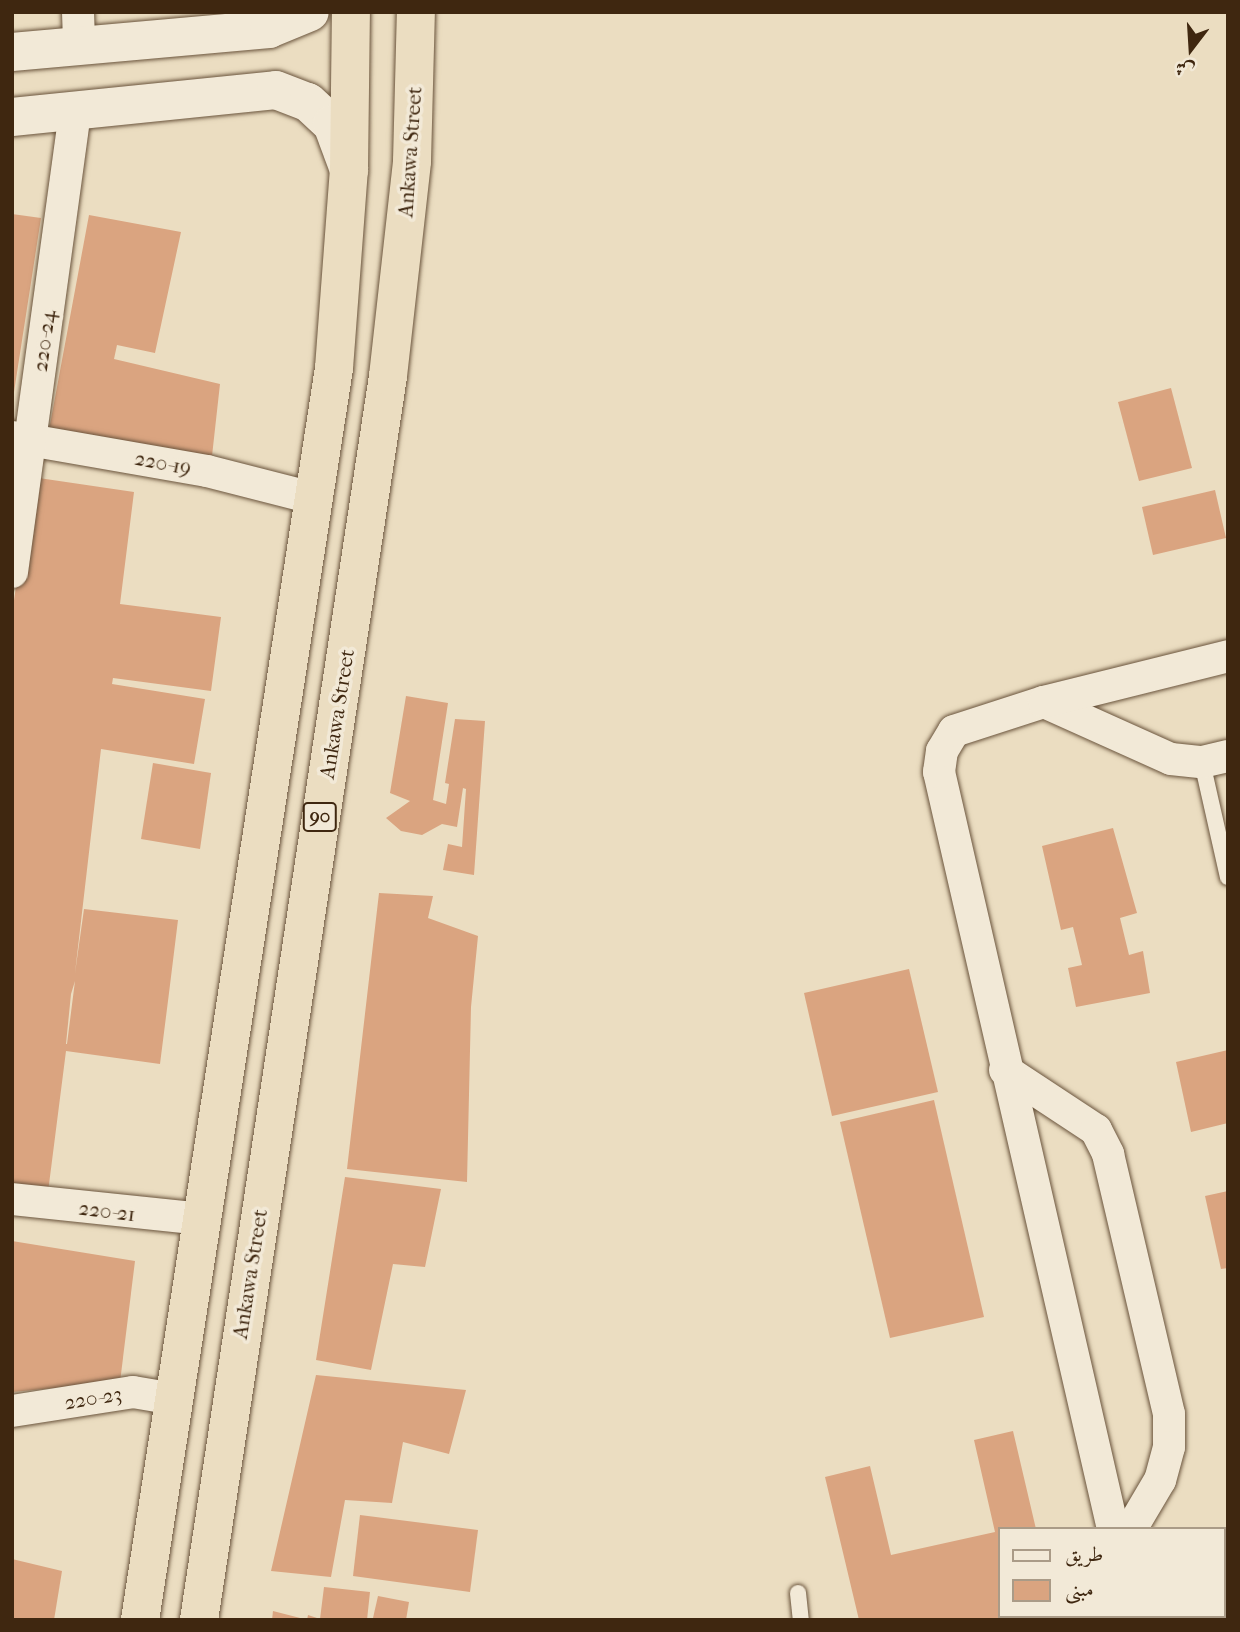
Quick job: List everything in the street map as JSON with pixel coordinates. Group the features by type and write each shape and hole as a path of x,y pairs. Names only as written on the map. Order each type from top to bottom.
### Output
{"highway":[{"path":"140,1620 334,368 349,170 351,12"},
{"name":"Ankawa Street","path":"199,1620 388,376 412,161 416,12"}],"street":[{"path":"12,52 79,29 232,31 286,25 310,12"},
{"path":"232,31 252,43 258,60 254,77 237,92"},
{"path":"12,117 276,90 307,102 340,138 349,170"},
{"name":"220-24","path":"12,572 21,438 75,111"},
{"name":"220-19","path":"21,438 207,471 313,498"},
{"path":"1113,1527 1005,1070 939,772 942,751 954,731 1044,702 1228,656"},
{"path":"1044,702 1140,748 1171,759 1215,759"},
{"path":"1005,1070 1096,1130 1108,1154 1169,1414 1169,1447 1160,1480 1131,1527"},
{"name":"220-21","path":"12,1199 201,1219"},
{"name":"220-23","path":"12,1411 133,1392 174,1399"}],"lane":[{"path":"1215,759 1228,877"},
{"path":"798,1593 801,1620"}],"building":[{"path":"12,214 41,218 14,392 12,392"},
{"path":"89,215 181,232 155,353 117,345 114,359 220,384 212,456 49,430"},
{"path":"1171,388 1192,468 1139,481 1118,402"},
{"path":"32,477 134,492 120,604 221,617 211,691 113,678 112,684 205,699 194,764 101,749 75,973 84,909 178,920 169,993 160,1064 66,1051 47,1200 12,1195 12,614","holes":["75,981 67,1044 71,994"]},
{"path":"1215,490 1226,538 1153,555 1142,507"},
{"path":"406,696 448,703 433,800 446,804 449,784 445,783 455,719 485,721 474,875 443,870 448,844 462,847 466,789 463,788 457,827 442,824 422,835 401,831 386,818 410,801 390,793"},
{"path":"153,763 211,773 200,849 141,839"},
{"path":"1113,828 1137,913 1120,918 1129,955 1143,951 1150,993 1076,1007 1068,968 1082,965 1073,927 1061,930 1042,846"},
{"path":"379,893 433,896 428,918 478,936 471,1007 467,1182 347,1169"},
{"path":"909,969 938,1092 832,1116 804,993"},
{"path":"1228,1050 1228,1123 1191,1132 1176,1062"},
{"path":"934,1100 984,1317 890,1338 840,1122"},
{"path":"345,1177 441,1189 425,1267 393,1264 371,1370 316,1360"},
{"path":"1228,1191 1228,1268 1221,1269 1205,1196"},
{"path":"12,1241 135,1261 120,1382 12,1392"},
{"path":"316,1375 466,1390 449,1454 403,1442 392,1503 345,1500 331,1577 271,1571"},
{"path":"1013,1431 1036,1527 998,1527 998,1618 1055,1620 859,1620 825,1477 870,1466 891,1555 995,1532 974,1440"},
{"path":"360,1515 478,1530 470,1592 353,1576"},
{"path":"12,1559 62,1571 54,1620 12,1620"},
{"path":"324,1587 370,1592 367,1620 307,1620 308,1615 320,1619"},
{"path":"378,1596 409,1602 406,1620 373,1618"},
{"path":"273,1611 304,1619 304,1620 272,1620"}]}
